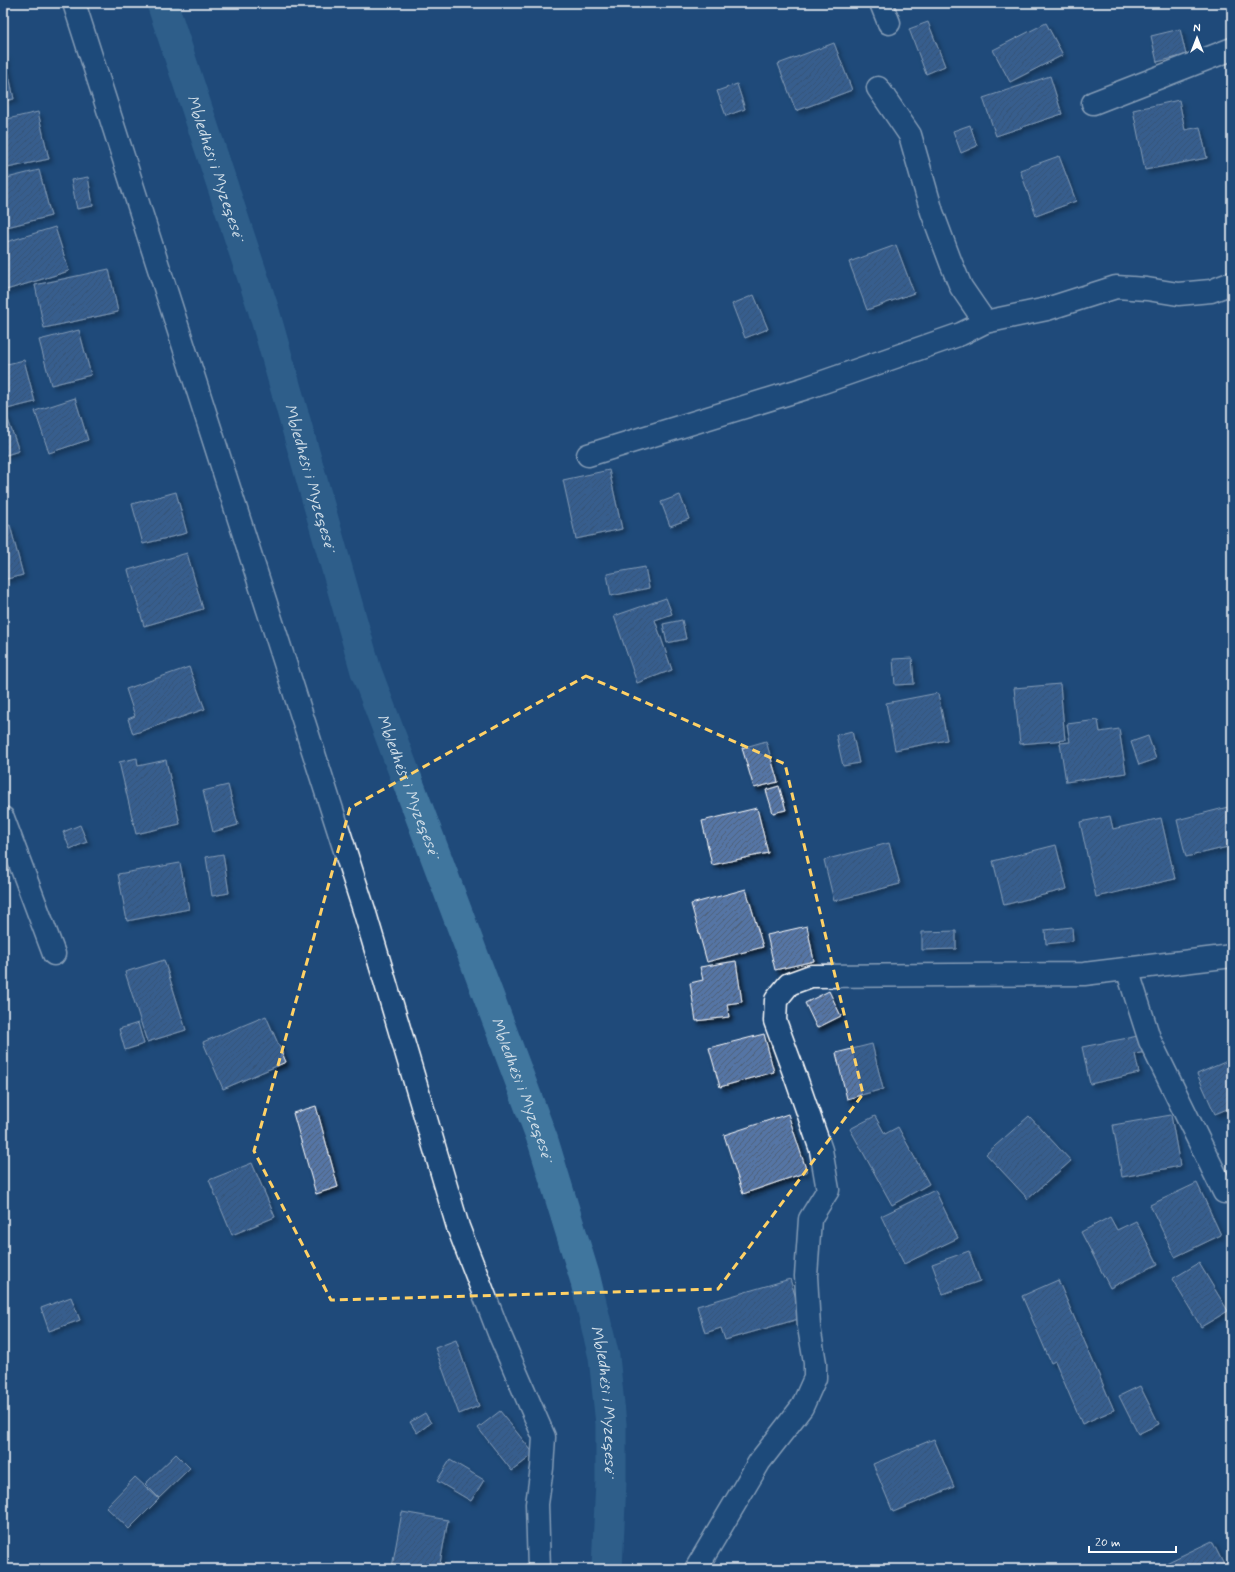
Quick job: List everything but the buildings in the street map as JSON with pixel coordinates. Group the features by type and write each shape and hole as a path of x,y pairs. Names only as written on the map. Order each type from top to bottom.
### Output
{"street":[{"path":"74,3 364,910 458,1227 499,1333 544,1437 542,1468 537,1504 539,1569"},
{"path":"1093,103 1232,49"},
{"path":"878,88 910,135 932,212 951,263 961,287 985,322"},
{"path":"588,455 806,388 961,334 985,322 1047,309 1116,287 1147,288 1178,294 1211,291 1232,283"},
{"path":"3,818 54,954"},
{"path":"696,1569 760,1461 802,1407 815,1378 815,1363 809,1327 806,1276 810,1219 828,1190 821,1150 775,1021 776,1000 789,984 811,976 1084,974 1231,959"},
{"path":"1127,969 1150,1041 1224,1192"}],"highlighted area":[{"path":"586,676 785,764 863,1094 718,1289 331,1300 254,1151 350,808"}],"waterway":[{"name":"Mbledhësi i Myzeqesë","path":"162,3 263,308 366,671 543,1141 585,1278 604,1357 611,1424 611,1481 607,1569"}]}
